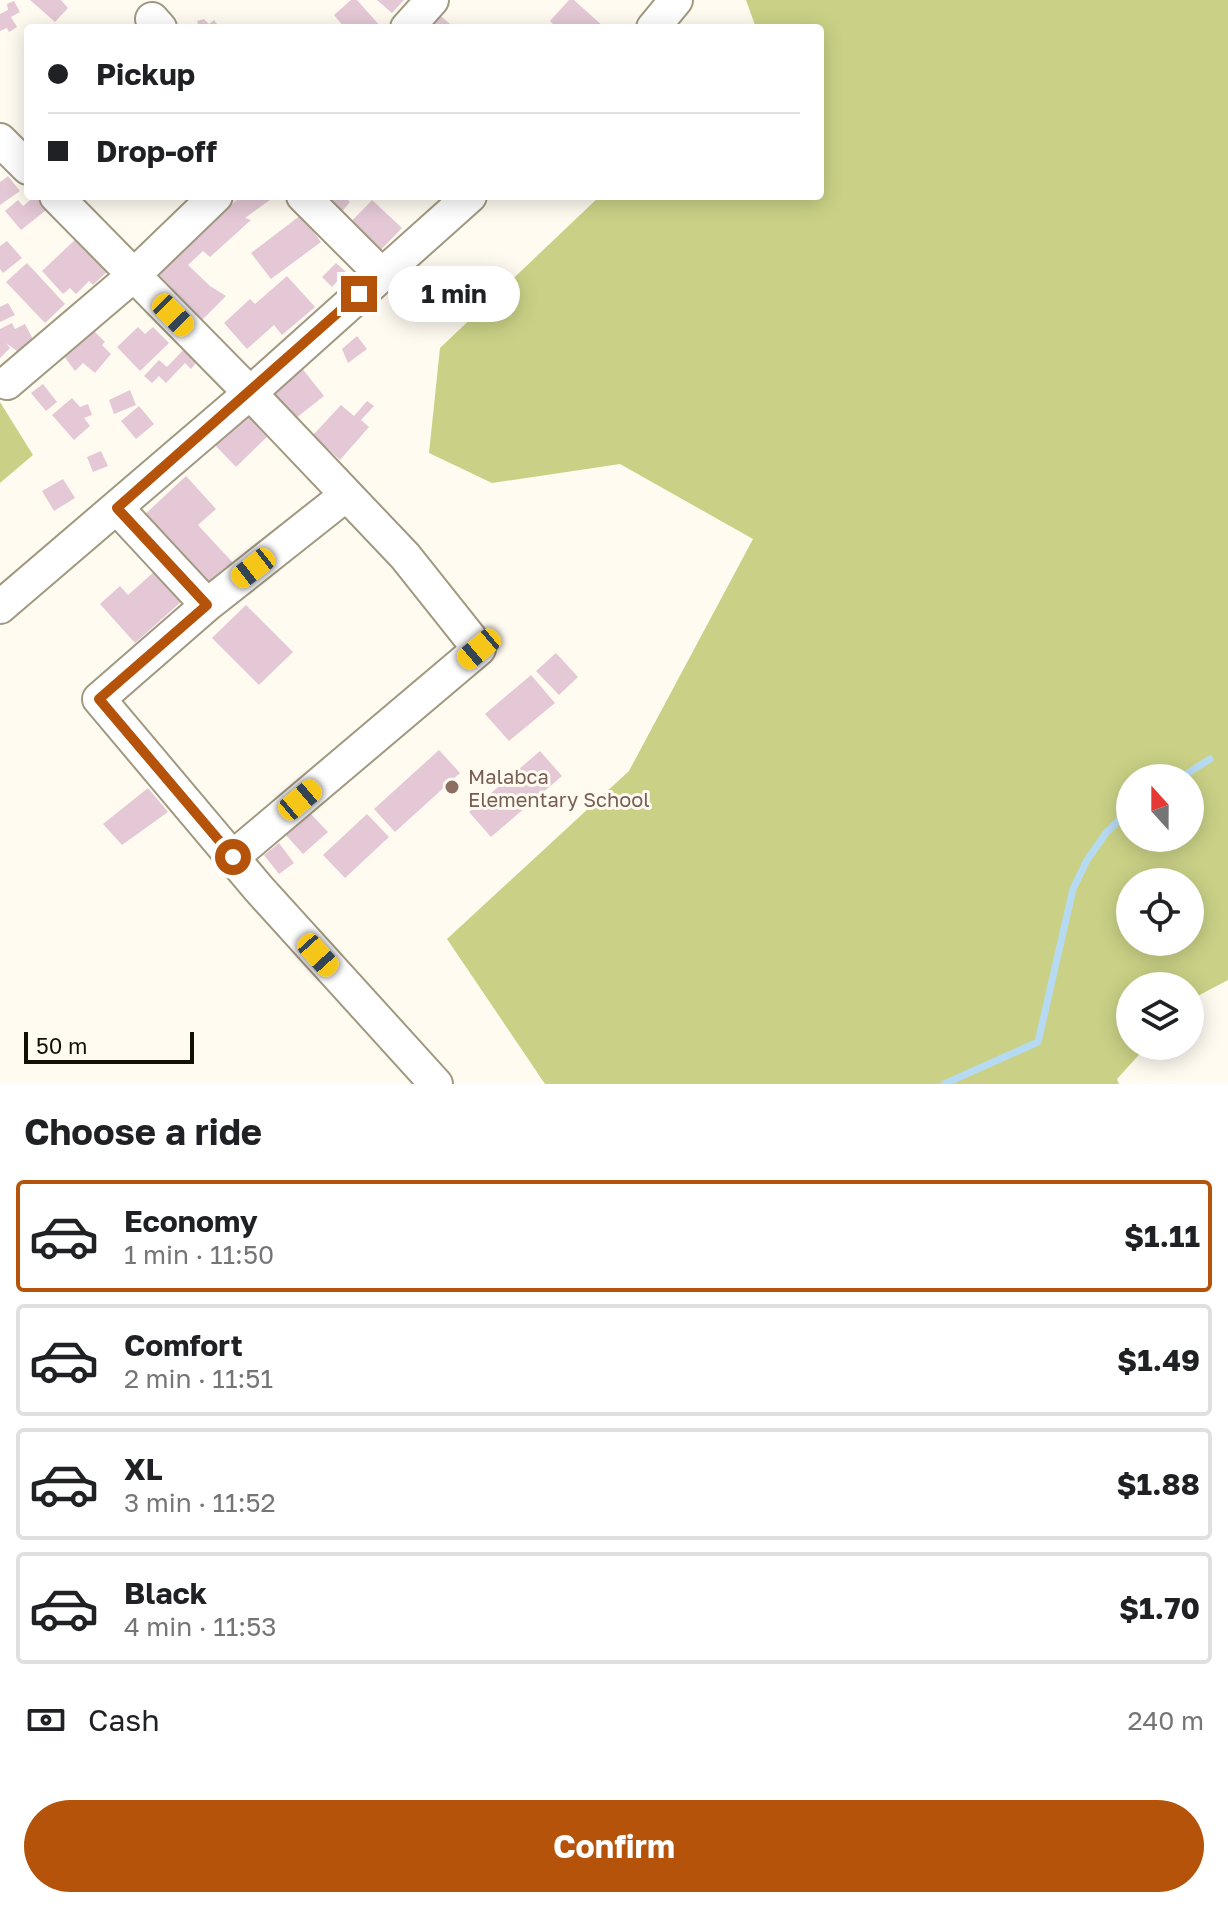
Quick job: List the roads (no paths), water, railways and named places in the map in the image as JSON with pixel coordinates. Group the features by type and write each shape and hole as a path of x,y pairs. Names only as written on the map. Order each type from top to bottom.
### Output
{"street":[{"path":"411,24 432,0"},
{"path":"656,24 676,0"},
{"path":"0,140 24,164"},
{"path":"60,200 405,556 479,649 233,857"},
{"path":"7,383 134,275 212,200"},
{"path":"307,200 381,274"},
{"path":"0,607 250,393 465,200"},
{"path":"346,495 207,605 99,699 233,857 436,1084"},
{"path":"117,508 207,605"}],"waterway":[{"path":"1202,764 1210,759"},
{"path":"944,1084 1038,1042 1073,889 1087,860 1116,823"}],"place":[{"name":"Malabca Elementary School","path":"452,787"}]}
